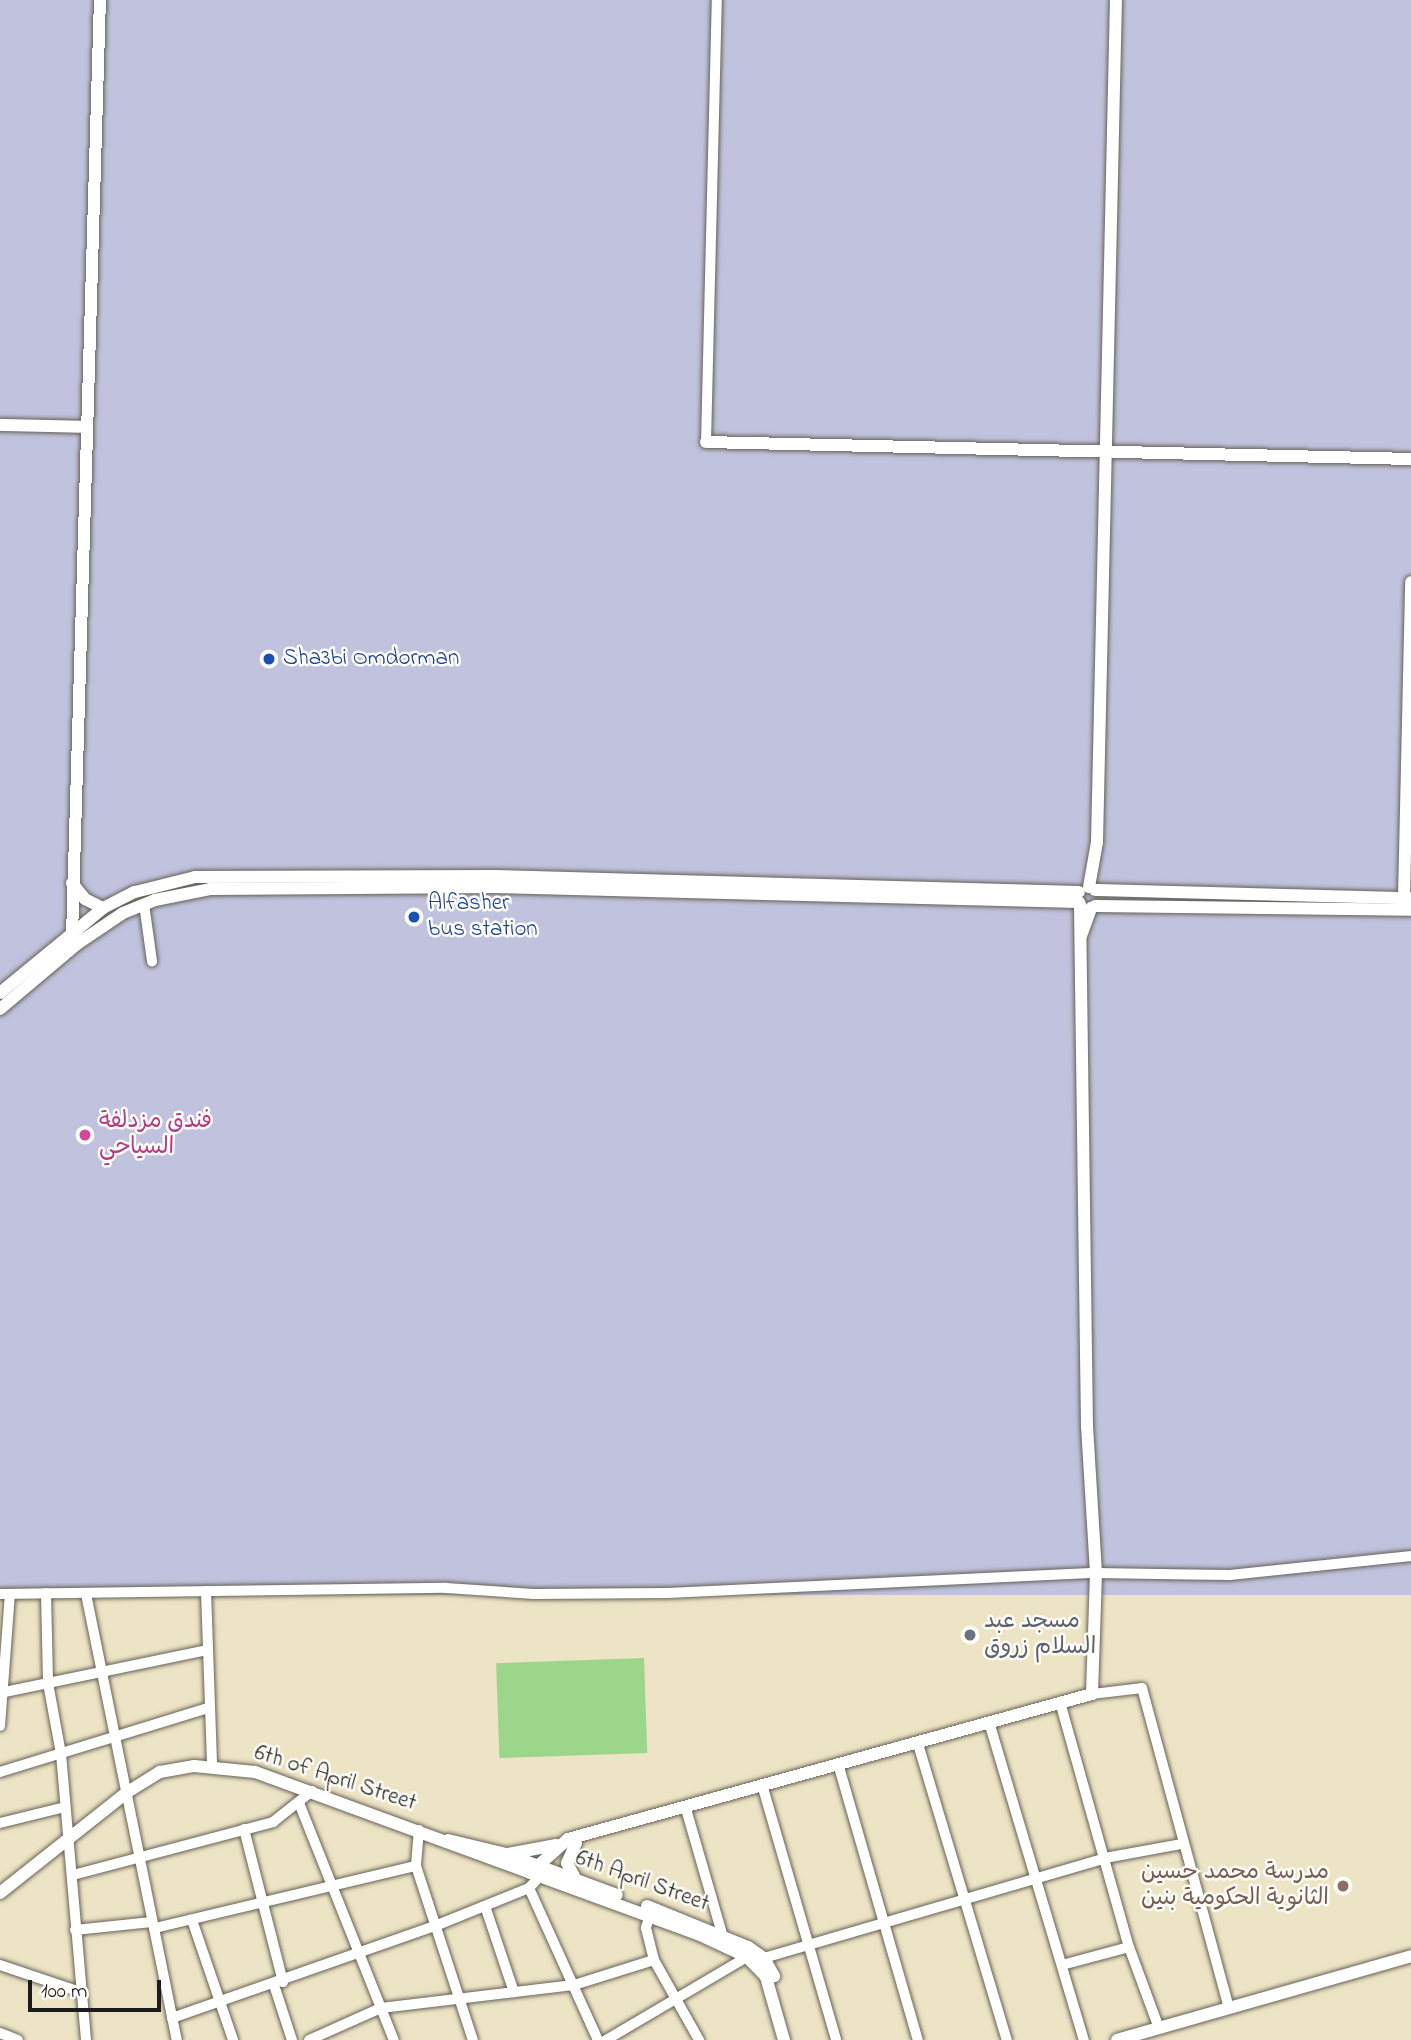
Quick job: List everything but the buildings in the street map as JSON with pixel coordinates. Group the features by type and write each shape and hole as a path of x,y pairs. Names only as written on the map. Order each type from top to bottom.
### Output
{"street":[{"path":"77,944 69,932 100,0"},
{"path":"717,0 706,442 1411,458"},
{"path":"1093,1694 1096,1573 1087,1427 1079,943 1097,842 1103,451 1116,0"},
{"path":"0,425 86,427"},
{"path":"1087,898 1408,898 1411,582"},
{"path":"0,993 69,932 103,908 135,892 203,876 1087,898 1411,910"},
{"path":"0,1009 77,944 144,904 210,889 447,882"},
{"path":"72,883 85,899 103,908"},
{"path":"144,904 152,961"},
{"path":"0,1726 5,1594 446,1588 534,1594 668,1593 1096,1573 1230,1575 1411,1556"},
{"path":"206,1591 212,1766"},
{"path":"46,1593 48,1683 61,1754 86,2040"},
{"path":"86,1594 116,1736 137,1856 177,2040"},
{"path":"1,1693 207,1650"},
{"path":"506,1854 559,1844 687,1810 1060,1702 1093,1694 1142,1688 1181,1844 1229,2008"},
{"path":"1060,1702 1129,1947 1158,2028"},
{"path":"0,1772 208,1708"},
{"path":"989,1722 1084,2040"},
{"path":"918,1744 1007,2040"},
{"name":"6th of April Street","path":"0,1893 67,1843 126,1793 170,1768 212,1766 255,1772 444,1840"},
{"path":"839,1767 918,2040"},
{"path":"763,1788 836,2040"},
{"path":"73,1875 273,1822 312,1791"},
{"path":"299,1803 394,2040"},
{"path":"0,1823 65,1807"},
{"path":"687,1810 722,1934"},
{"path":"244,1829 292,2040"},
{"path":"419,1830 416,1866 472,2040"},
{"path":"537,1871 587,1836"},
{"path":"444,1840 462,1850 537,1871 651,1912 747,1957 766,1977 785,2040"},
{"name":"6th April Street","path":"444,1840 506,1854 537,1871 576,1880 651,1912 722,1934 764,1958"},
{"path":"576,1843 568,1863 576,1880"},
{"path":"172,2018 358,1955 528,1888 537,1871 559,1844"},
{"path":"779,2014 776,1984 764,1958 1105,1858 1181,1844"},
{"path":"75,1930 192,1920 416,1866"},
{"path":"528,1888 598,2040"},
{"path":"485,1906 514,1992"},
{"path":"651,1912 646,1928 654,1960 699,2040"},
{"path":"192,1920 233,2040"},
{"path":"1062,1965 1129,1947"},
{"path":"1117,2040 1411,1956"},
{"path":"606,2040 747,1957"},
{"path":"309,2040 381,2008 574,1985 654,1960"},
{"path":"0,1965 80,1992"},
{"path":"0,2033 18,2040"}],"shaded area":[{"path":"0,0 1411,0 1411,1595 0,1595"}],"green space":[{"path":"644,1658 647,1753 499,1758 496,1663"}],"place":[{"name":"Sha3bi Omdorman","path":"269,659"},
{"name":"Alfasher bus station","path":"414,917"},
{"name":"فندق مزدلفة السياحي","path":"85,1135"},
{"name":"مسجد عبد السلام زروق","path":"970,1635"},
{"name":"مدرسة محمد حسين الثانوية الحكومية بنين","path":"1343,1886"}]}
